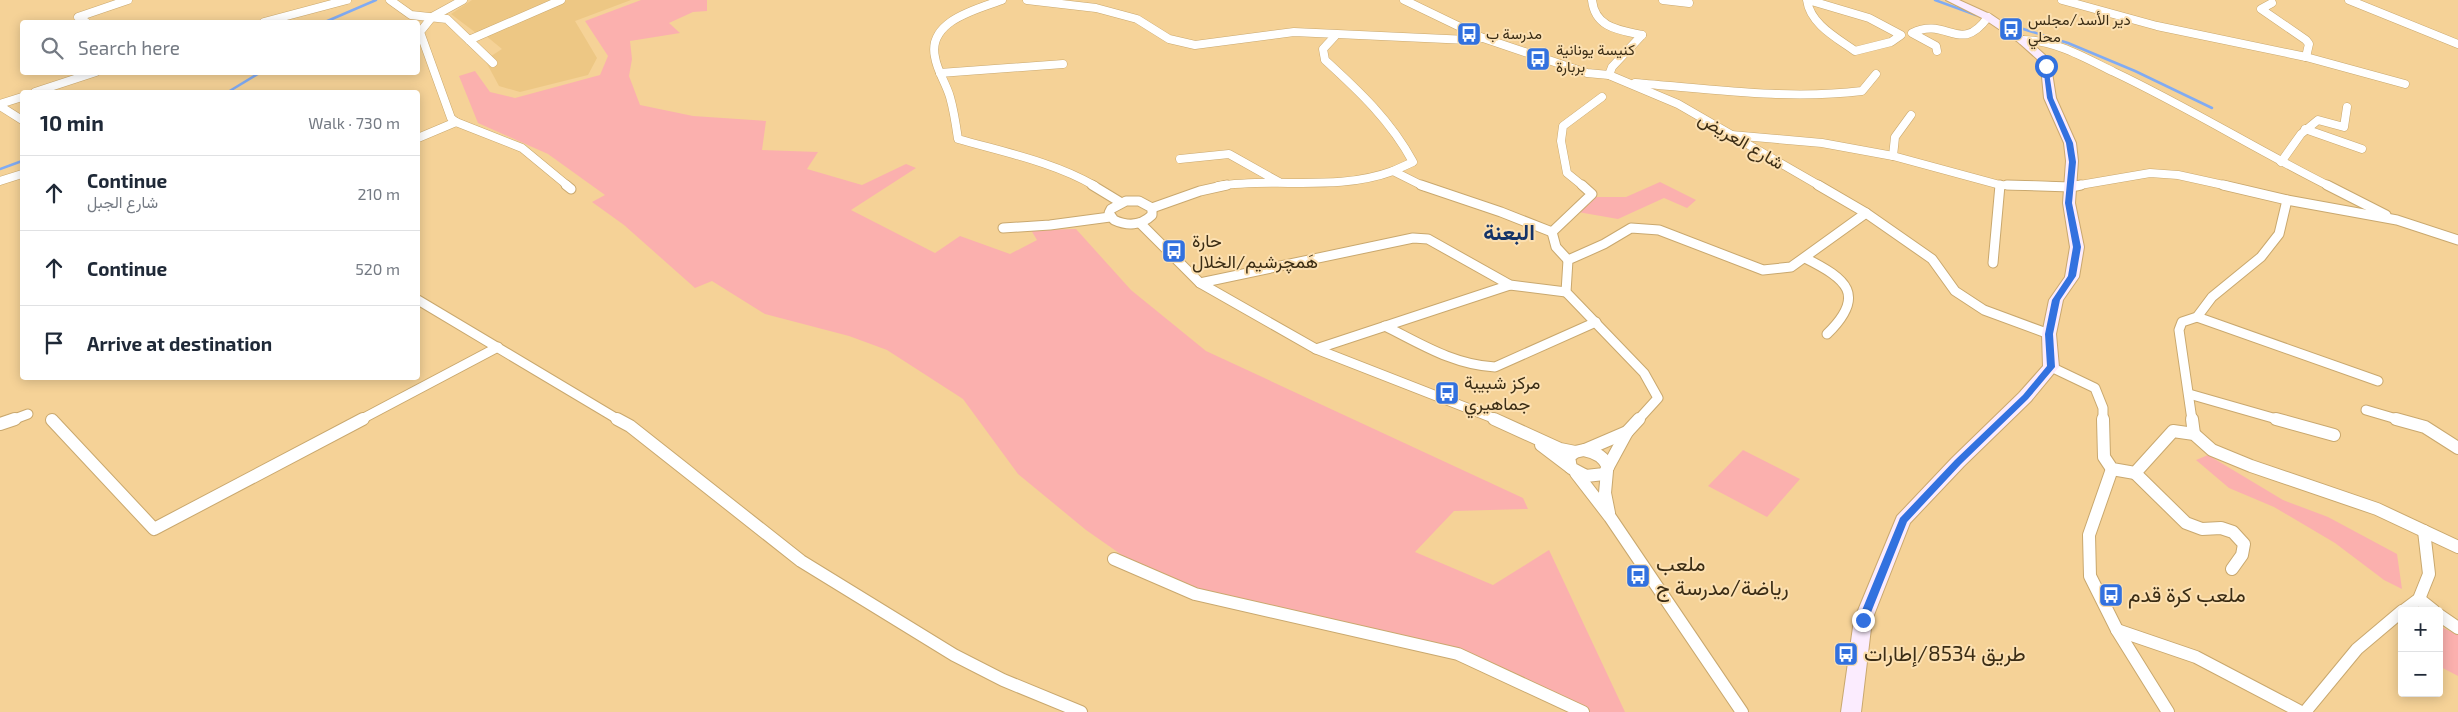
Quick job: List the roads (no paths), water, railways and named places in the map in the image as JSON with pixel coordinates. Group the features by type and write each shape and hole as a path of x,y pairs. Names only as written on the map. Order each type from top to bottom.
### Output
{"main road":[{"path":"1850,712 1863,620 1903,520 1958,462 2026,397 2051,367 2049,334 2056,300 2072,276 2077,247 2068,203 2072,162 2070,143 2050,98 2046,66 2041,57 2022,40 1988,17 1951,0"}],"street":[{"path":"83,20 78,17 128,0"},
{"path":"272,20 347,0"},
{"path":"390,0 411,15 447,19 493,63"},
{"path":"463,0 432,17 420,32 451,118 456,122 522,148 571,189"},
{"path":"469,40 561,0"},
{"path":"1002,0 963,14 948,23 938,35 934,50 940,73 949,90 958,139 1079,177 1120,202 1139,201 1152,208 1227,185 1280,182 1345,182 1378,178 1413,162 1402,139 1383,113 1324,60 1323,49 1335,36"},
{"path":"1028,0 1096,8 1137,19 1169,39 1194,45 1294,32 1335,36 1468,40 1483,38"},
{"name":"شارع العريض","path":"1404,0 1483,38 1587,73 1609,75 1678,104 1866,213 1932,259 1955,292 1984,310 2049,334"},
{"path":"1592,0 1592,10 1598,22 1612,29 1642,35 1612,66 1609,75"},
{"path":"1664,0 1690,3"},
{"path":"1808,0 1875,22 1893,29 1901,35 1891,42 1855,50 1817,21 1809,11 1808,0"},
{"path":"2062,0 2157,26 2306,57 2405,84"},
{"path":"2349,0 2458,44"},
{"path":"2272,3 2261,9 2274,20 2306,38 2309,44 2306,57"},
{"path":"1937,51 1936,46 1912,33 1919,29 1930,27 1968,35 1977,32 1988,17"},
{"path":"2022,40 2035,40 2064,48 2168,98 2281,162 2397,220"},
{"path":"940,73 1063,64"},
{"path":"1626,82 1775,93 1841,94 1862,91 1876,74"},
{"path":"41,90 87,75"},
{"path":"0,106 20,97"},
{"path":"1552,232 1592,194 1567,173 1561,141 1563,126 1602,97"},
{"path":"0,106 20,119"},
{"path":"2281,162 2306,129 2318,120 2344,127 2348,107"},
{"path":"1893,156 1895,137 1911,115"},
{"path":"420,137 446,128 456,122"},
{"path":"2306,129 2362,149"},
{"path":"1731,135 1822,143 1893,156 2000,185 2071,187 2150,172 2162,173 2287,200 2397,220 2458,240"},
{"path":"1180,159 1229,154 1280,182"},
{"path":"1393,171 1428,189 1501,212 1552,232"},
{"path":"0,181 20,175"},
{"path":"1993,263 2000,185"},
{"path":"2194,434 2179,330 2182,322 2197,317 2212,297 2261,257 2279,234 2287,200"},
{"path":"1110,217 1111,209 1120,202"},
{"path":"1003,228 1050,225 1110,217 1126,224 1140,223 1152,215 1152,208"},
{"path":"1568,260 1604,244 1631,228 1659,230 1763,270 1791,267 1866,213"},
{"path":"1140,223 1200,283 1316,350 1506,423 1560,448 1601,456 1607,469"},
{"path":"1552,232 1556,247 1568,260 1566,292"},
{"path":"1200,283 1414,238 1428,239 1510,285 1566,292 1644,373 1658,398 1628,432 1607,469 1605,494 1610,517"},
{"path":"1805,258 1831,272 1840,280 1848,294 1850,306 1842,319 1827,334"},
{"path":"1316,350 1510,285"},
{"path":"420,301 630,426 809,566 954,655 1003,680 1081,712"},
{"path":"2197,317 2378,381"},
{"path":"1385,326 1462,363 1479,368 1496,367 1596,322"},
{"path":"52,420 154,529 498,347"},
{"path":"2051,367 2078,378 2095,388 2103,408 2104,457 2112,469 2135,473 2186,523 2202,529 2221,528 2233,532 2244,544 2242,554 2232,569"},
{"path":"2189,394 2334,435"},
{"path":"2366,410 2425,427 2458,448"},
{"path":"0,424 28,414"},
{"path":"1506,423 1542,446 1573,470 1594,478 1607,469"},
{"path":"2135,473 2173,431 2194,434 2212,450 2251,466 2377,509 2458,547"},
{"path":"1628,432 1580,451 1568,460 1573,470 1610,517 1742,712"},
{"path":"2112,469 2089,535 2090,576 2117,630 2168,712"},
{"path":"2408,607 2419,599 2429,574 2424,531"},
{"path":"1114,559 1156,579 1195,594 1458,654 1583,712"},
{"path":"2419,599 2429,607"},
{"path":"2305,712 2322,694 2345,662 2377,629 2398,614"},
{"path":"2443,618 2458,628"},
{"path":"2117,630 2196,656 2301,712"}],"waterway":[{"path":"330,20 376,0"},
{"path":"1935,0 1976,15"},
{"path":"2001,22 2068,43 2135,71 2212,108"},
{"path":"231,90 256,75"},
{"path":"0,169 20,162"}],"place":[{"name":"دير الأسد/مجلس محلي","path":"2011,29"},
{"name":"مدرسة ب","path":"1469,34"},
{"name":"كنيسة يونانية بربارة","path":"1538,59"},
{"name":"حارة هَمچرشيم/الخلال","path":"1174,251"},
{"name":"مركز شبيبة جماهيري","path":"1447,393"},
{"name":"ملعب رياضة/مدرسة ج","path":"1638,576"},
{"name":"ملعب كرة قدم","path":"2111,595"},
{"name":"طريق 8534/إطارات","path":"1846,654"}],"district":[{"name":"البعنة","path":"1509,232"}]}
